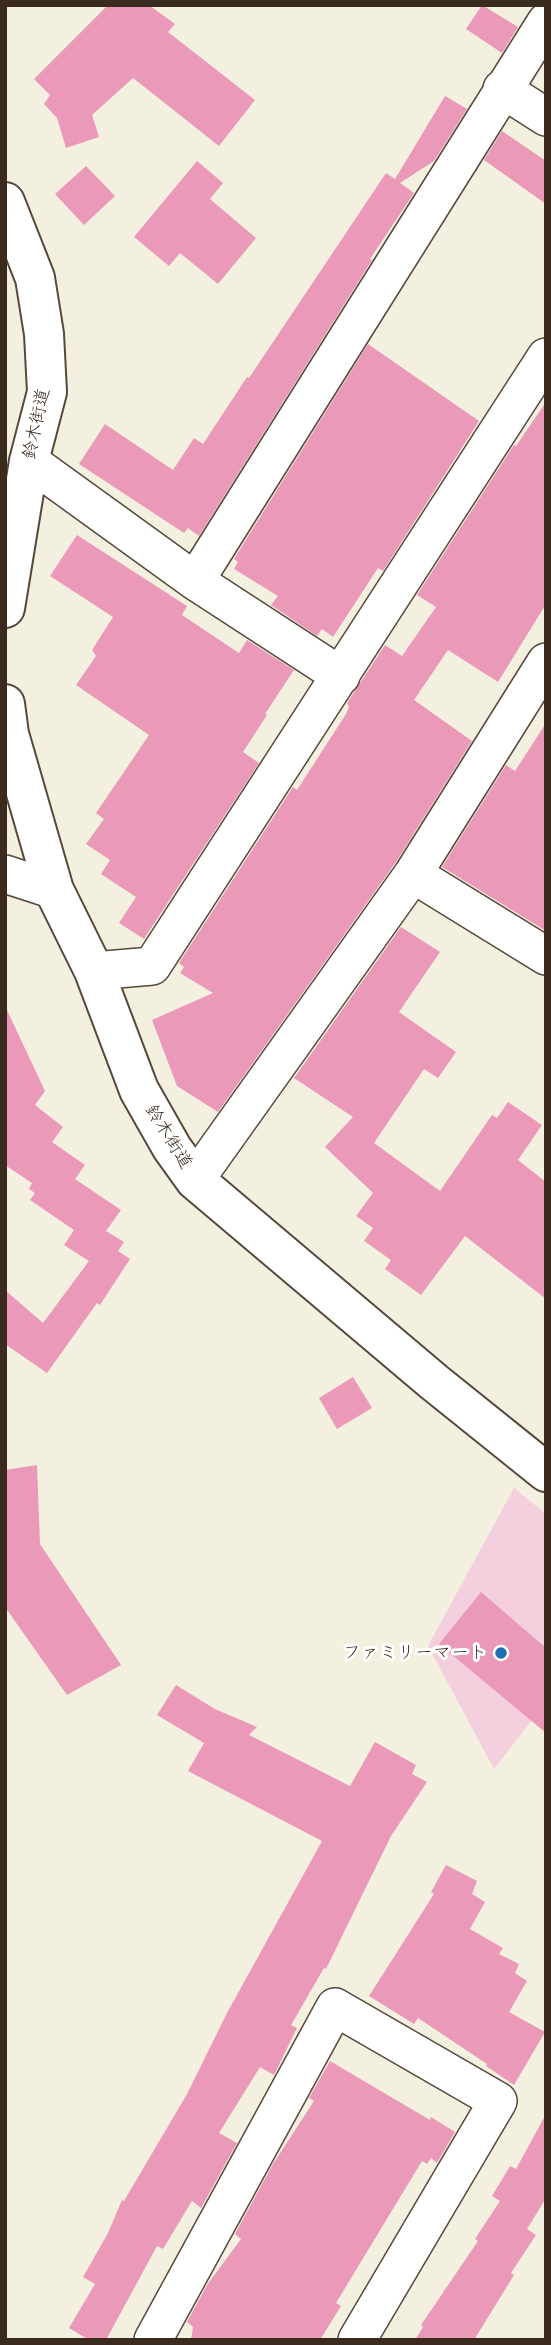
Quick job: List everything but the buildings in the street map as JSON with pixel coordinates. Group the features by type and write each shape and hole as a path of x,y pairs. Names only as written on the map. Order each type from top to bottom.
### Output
{"street":[{"path":"195,582 546,22"},
{"path":"502,89 546,117"},
{"name":"鈴木街道","path":"5,202 35,278 44,334 47,392 29,461 5,608"},
{"path":"94,971 152,966 546,357"},
{"path":"29,461 195,582 341,676"},
{"path":"195,1180 413,874 546,662"},
{"name":"鈴木街道","path":"5,704 9,734 54,890 94,971 139,1090 172,1148 195,1180 434,1382 546,1472"},
{"path":"5,874 54,890"},
{"path":"413,874 546,956"},
{"path":"153,2340 335,2007 498,2101 357,2340"}],"shaded area":[{"path":"514,1488 546,1514 546,1702 494,1769 428,1646"}],"place":[{"name":"ファミリーマート","path":"501,1653"}]}
